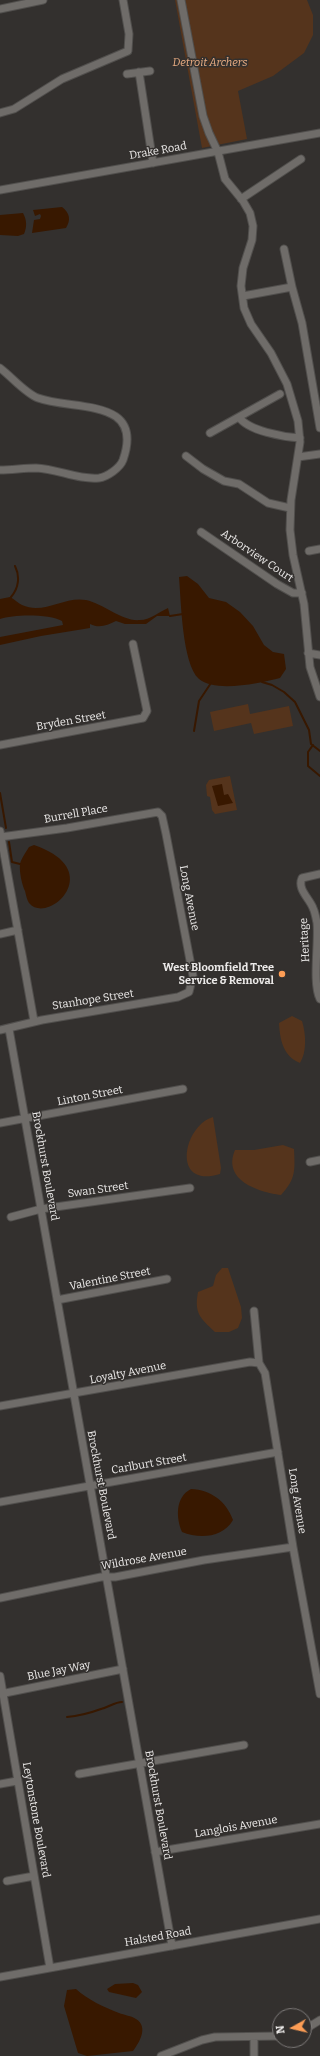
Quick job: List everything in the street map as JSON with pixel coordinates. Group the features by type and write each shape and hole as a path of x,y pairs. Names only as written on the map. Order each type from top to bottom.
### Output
{"street":[{"path":"0,9 43,0"},
{"path":"0,114 14,109 62,79 128,52 129,39 123,0"},
{"path":"180,0 203,116 209,134 218,152 225,179 250,213 253,226 252,240 243,268 241,286 244,308 251,324 271,353 287,384 298,421 300,438 290,508 293,555 306,618 310,667 320,697"},
{"path":"127,74 150,70"},
{"path":"139,72 153,163"},
{"name":"Drake Road","path":"0,190 320,133"},
{"path":"241,199 301,159"},
{"path":"284,249 292,287 302,323 320,428"},
{"path":"242,296 292,287"},
{"path":"0,368 37,398 58,403 105,410 116,416 124,429 126,449 122,462 114,470 102,477 90,478 36,468 0,470"},
{"path":"210,433 280,394"},
{"path":"239,417 249,427 289,437 300,438"},
{"path":"298,457 320,454"},
{"path":"186,456 224,482 239,484 268,503 290,508"},
{"name":"Arborview Court","path":"201,532 277,584 293,593 302,593"},
{"path":"309,551 320,549"},
{"name":"Bryden Street","path":"0,745 96,728 145,717 147,712 146,704 133,644"},
{"path":"308,654 320,655"},
{"name":"Burrell Place","path":"0,835 67,828 155,812"},
{"name":"Long Avenue","path":"155,812 162,816 193,976 189,992"},
{"path":"0,835 34,1021"},
{"name":"Heritage","path":"320,874 302,878 300,887 314,908 317,923 317,983 320,999"},
{"path":"0,934 18,930"},
{"name":"Stanhope Street","path":"0,1030 9,1029 34,1021 178,997 189,992"},
{"name":"Brockhurst Boulevard","path":"9,1029 172,1946"},
{"name":"Linton Street","path":"0,1123 183,1089"},
{"path":"310,1162 320,1160"},
{"name":"Swan Street","path":"11,1217 41,1209 190,1188"},
{"name":"Valentine Street","path":"57,1300 167,1280"},
{"name":"Long Avenue","path":"254,1311 259,1363 265,1373 293,1547 320,1694"},
{"name":"Loyalty Avenue","path":"0,1406 250,1362 259,1363"},
{"name":"Carlburt Street","path":"0,1502 278,1452"},
{"name":"Wildrose Avenue","path":"0,1598 204,1560 293,1547"},
{"name":"Blue Jay Way","path":"2,1694 123,1669"},
{"name":"Leytonstone Boulevard","path":"0,1676 50,1968"},
{"path":"79,1774 139,1762 244,1745"},
{"path":"0,1784 17,1781"},
{"name":"Langlois Avenue","path":"155,1852 320,1824"},
{"path":"7,1881 34,1876"},
{"name":"Halsted Road","path":"0,1977 320,1919"},
{"path":"160,2056 202,2040 215,2037 272,2036"},
{"path":"254,2037 254,2056"}],"green space":[{"name":"Detroit Archers","path":"175,0 307,0 313,15 313,35 304,53 273,76 238,91 247,139 202,148"},
{"path":"248,704 250,714 289,706 293,726 254,734 251,723 214,731 210,712"},
{"path":"230,776 237,810 215,814 212,810 210,797 207,796 206,785 209,780"},
{"path":"292,1016 302,1021 304,1032 305,1048 300,1063 294,1060 286,1052 280,1035 279,1023"},
{"path":"213,1117 221,1168 220,1174 204,1176 194,1173 188,1165 187,1154 189,1143 195,1132 203,1123"},
{"path":"283,1145 294,1149 294,1174 290,1184 281,1195 262,1191 244,1183 233,1169 232,1160 235,1150 254,1150"},
{"path":"222,1268 228,1268 241,1307 242,1318 238,1328 229,1332 215,1332 199,1315 197,1299 198,1292 213,1286 216,1275"}],"shaded area":[{"path":"62,207 67,212 69,217 69,222 66,228 32,233 34,220 40,219 41,216 40,214 35,216 33,210"},
{"path":"23,213 26,224 24,234 18,236 0,235 0,215"},
{"path":"187,576 198,584 209,598 226,602 240,612 253,626 264,645 273,652 284,654 286,669 280,678 238,686 216,685 206,683 199,679 193,671 189,660 183,631 179,577"},
{"path":"10,597 22,605 38,608 70,600 86,600 100,605 120,616 134,620 147,619 168,608 170,616 157,616 146,624 125,624 116,621 100,626 90,624 90,628 41,636 0,645 0,637 63,625 62,621 41,616 14,616 0,619 0,599"},
{"path":"222,784 224,795 228,794 233,803 218,806 212,786"},
{"path":"34,845 56,856 67,868 70,880 66,892 58,901 48,907 38,908 29,903 22,882 20,864 29,847"},
{"path":"191,1489 211,1494 222,1502 233,1520 229,1526 217,1534 203,1536 196,1536 182,1532 178,1508 182,1497"},
{"path":"133,1983 138,1985 142,1992 136,1998 109,1992 107,1989 115,1984"},
{"path":"76,1989 96,2003 132,2017 140,2022 142,2026 142,2035 133,2051 87,2056 78,2053 64,2006 67,1990"}],"waterway":[{"path":"11,597 16,590 18,582 18,574 15,566"},
{"path":"170,616 183,614"},
{"path":"262,682 272,685 284,692 295,702 309,730 311,744 320,751"},
{"path":"194,731 199,701 211,683"},
{"path":"313,745 308,752 308,766 320,776"},
{"path":"0,793 6,828"},
{"path":"9,842 12,862 20,864"},
{"path":"67,1717 89,1713 122,1702"}],"place":[{"name":"West Bloomfield Tree Service & Removal","path":"282,974"}]}
